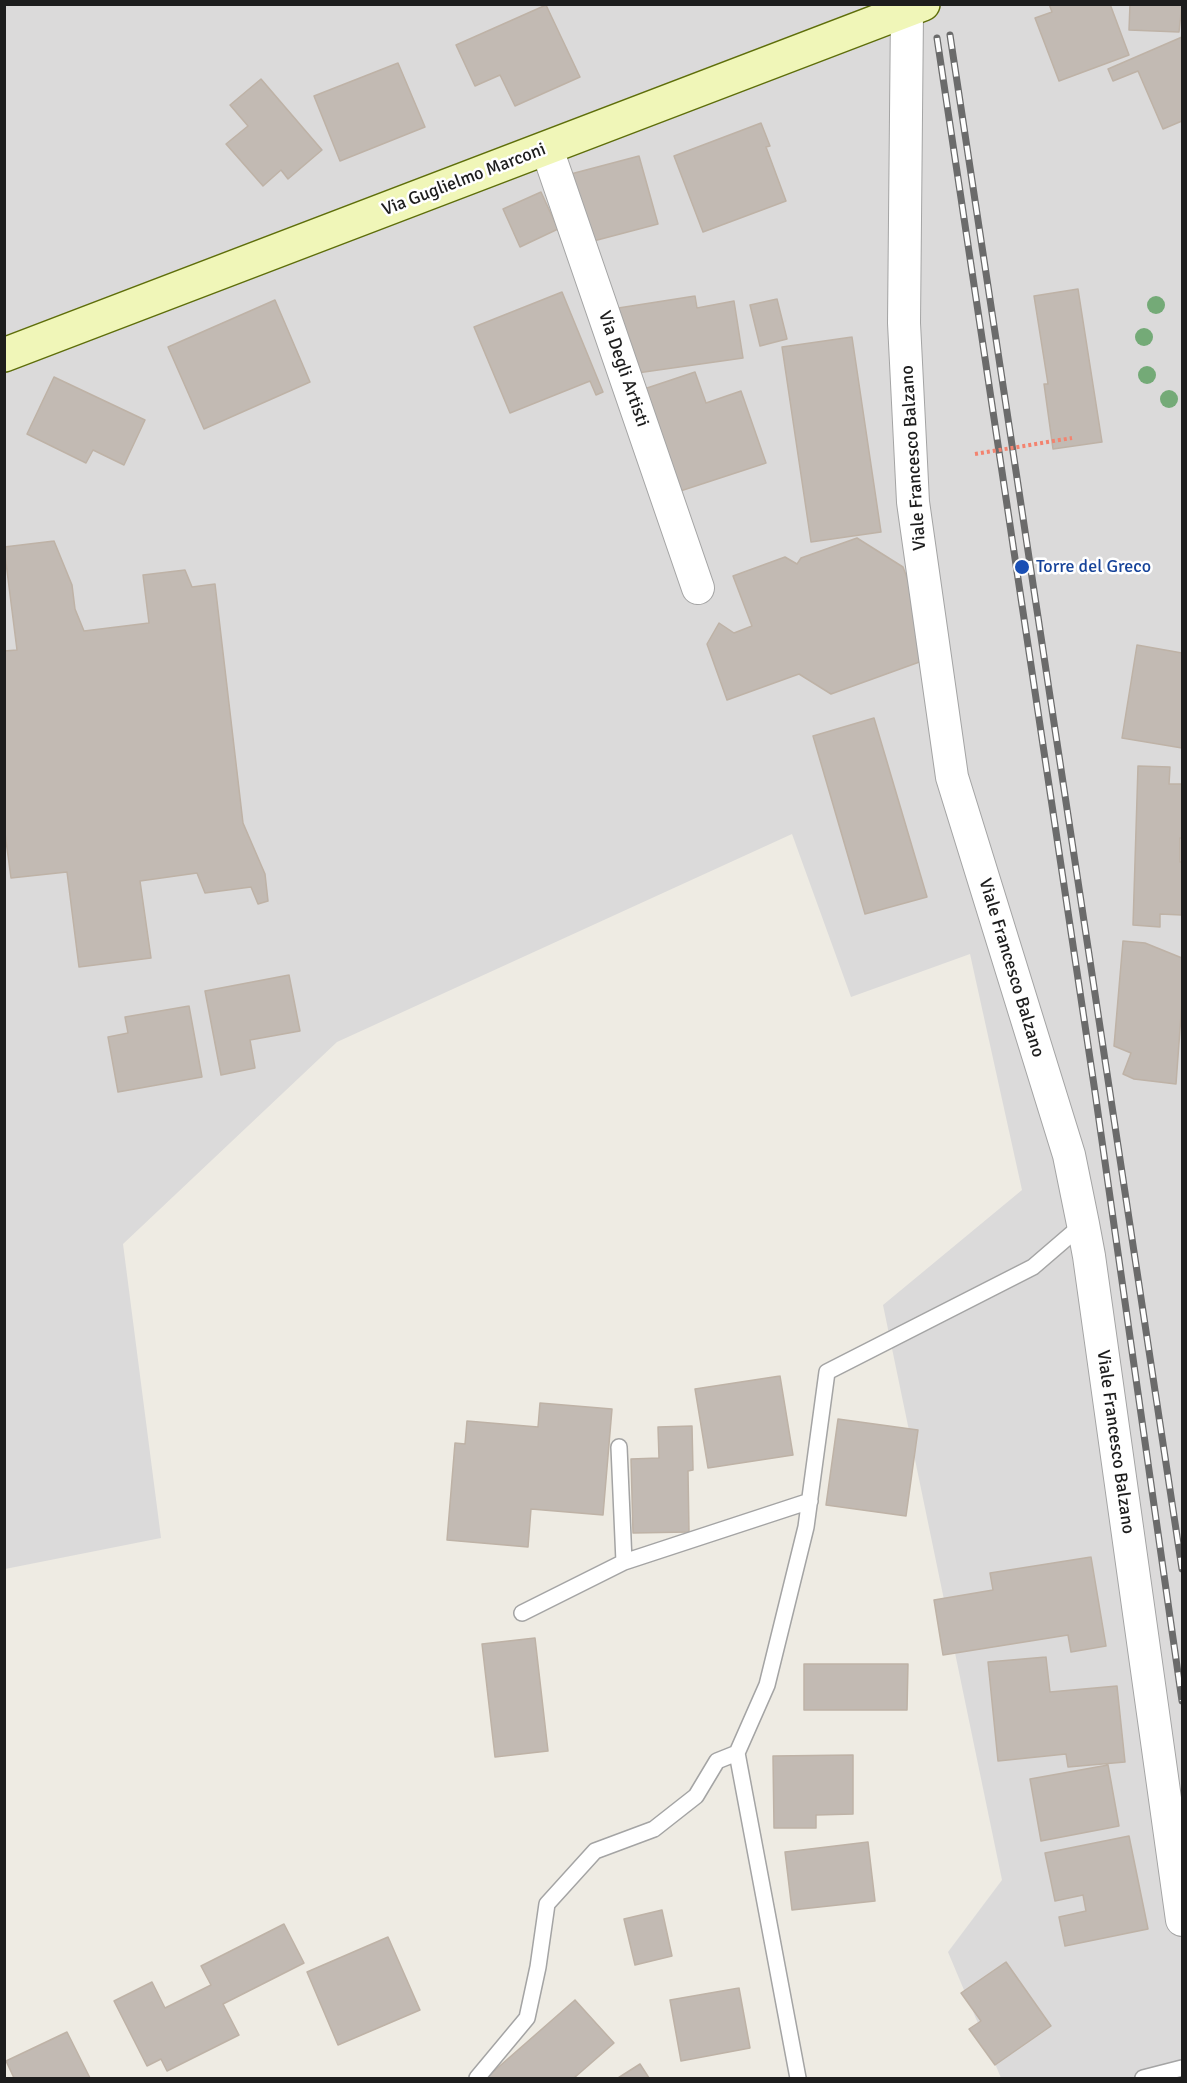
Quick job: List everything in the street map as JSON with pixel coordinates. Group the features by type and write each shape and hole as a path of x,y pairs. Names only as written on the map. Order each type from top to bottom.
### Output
{"street":[{"name":"Via Guglielmo Marconi","path":"4,355 915,8"},
{"name":"Viale Francesco Balzano","path":"915,8 904,323 913,502 952,777 1069,1155 1083,1224 1182,1920"},
{"name":"Via Degli Artisti","path":"547,149 698,588"}],"lane":[{"path":"798,2079 738,1753 767,1685 806,1527 827,1372 1033,1267 1083,1224"},
{"path":"620,1448 624,1562"},
{"path":"522,1613 624,1562 810,1501"},
{"path":"477,2079 527,2018 538,1967 547,1904 595,1851 654,1829 696,1797 717,1761 738,1753"},
{"path":"1143,2079 1182,2068"}],"path":[{"path":"975,454 1072,438"}],"shaded area":[{"path":"5,5 1182,5 1182,2078 1001,2078 948,1952 1002,1880 883,1305 1022,1190 970,954 851,997 792,834 337,1042 123,1244 161,1538 5,1569"}],"building":[{"path":"1049,4 1110,4 1129,55 1059,81 1035,18 1052,12"},
{"path":"1130,4 1182,4 1179,32 1129,30"},
{"path":"546,5 580,77 515,106 500,75 475,86 456,45"},
{"path":"1182,37 1182,121 1163,129 1138,71 1113,81 1108,69"},
{"path":"398,63 425,127 340,161 314,96"},
{"path":"261,79 322,150 288,179 281,170 263,186 226,144 248,126 230,105"},
{"path":"761,123 770,146 766,147 786,201 703,232 674,156"},
{"path":"639,156 658,224 586,243 567,175"},
{"path":"541,192 558,229 520,247 503,209"},
{"path":"1078,289 1102,442 1053,449 1044,384 1048,384 1034,296"},
{"path":"562,292 603,392 596,395 590,381 510,413 474,327"},
{"path":"695,296 697,308 734,301 743,358 623,375 612,309"},
{"path":"777,299 787,339 760,346 750,305"},
{"path":"275,300 310,382 204,429 168,347"},
{"path":"852,337 881,532 811,542 782,347"},
{"path":"695,372 706,403 741,391 766,463 662,497 632,393"},
{"path":"54,377 145,420 124,465 93,450 86,463 27,434"},
{"path":"857,538 903,567 936,656 831,694 799,674 727,700 707,644 719,623 734,633 752,626 733,576 785,557 797,564 801,558"},
{"path":"54,541 72,585 75,609 84,631 149,623 143,575 185,570 192,587 215,584 243,823 265,874 268,901 258,904 251,887 205,893 197,873 140,881 151,958 79,967 67,872 11,878 4,826 4,651 17,650 4,547"},
{"path":"1137,645 1182,653 1182,748 1122,738"},
{"path":"874,718 927,897 865,914 813,736"},
{"path":"1138,766 1170,767 1169,784 1182,784 1180,862 1182,862 1182,915 1160,914 1160,927 1133,925"},
{"path":"1123,941 1145,943 1182,958 1182,1002 1176,1084 1134,1079 1123,1074 1131,1053 1114,1046"},
{"path":"289,975 300,1031 250,1040 255,1068 221,1075 205,991"},
{"path":"189,1006 202,1077 118,1092 108,1037 128,1033 125,1017"},
{"path":"780,1376 793,1455 708,1468 695,1389"},
{"path":"540,1403 612,1409 603,1515 531,1509 528,1547 447,1540 455,1443 465,1444 467,1421 538,1427"},
{"path":"838,1419 918,1430 906,1516 826,1505"},
{"path":"692,1426 693,1470 688,1471 689,1532 633,1533 631,1459 659,1458 658,1427"},
{"path":"1091,1557 1106,1646 1071,1652 1068,1635 943,1655 934,1600 993,1590 990,1573"},
{"path":"535,1638 548,1751 495,1757 482,1644"},
{"path":"1046,1657 1050,1692 1117,1686 1125,1762 1068,1767 1066,1754 998,1761 988,1662"},
{"path":"804,1664 908,1664 907,1710 804,1710"},
{"path":"853,1755 853,1814 816,1815 816,1828 774,1828 773,1756"},
{"path":"1108,1765 1119,1826 1041,1841 1030,1779"},
{"path":"1129,1836 1148,1929 1065,1946 1059,1917 1086,1911 1083,1895 1055,1901 1045,1853"},
{"path":"868,1842 875,1901 792,1910 785,1852"},
{"path":"662,1910 672,1956 635,1965 624,1919"},
{"path":"284,1924 304,1963 223,2004 239,2035 167,2071 161,2059 147,2066 114,2001 152,1982 165,2008 211,1985 201,1966"},
{"path":"388,1937 420,2010 338,2045 307,1972"},
{"path":"1006,1962 1051,2026 995,2065 969,2029 981,2021 961,1993"},
{"path":"739,1988 750,2048 681,2061 670,2000"},
{"path":"575,2000 614,2043 574,2078 486,2078"},
{"path":"67,2032 90,2078 14,2078 6,2061"},
{"path":"640,2064 649,2078 618,2078"}],"railway":[{"path":"950,35 1182,1569"},
{"path":"937,38 1095,1092 1182,1701"}],"place":[{"name":"Torre del Greco","path":"1022,567"}]}
